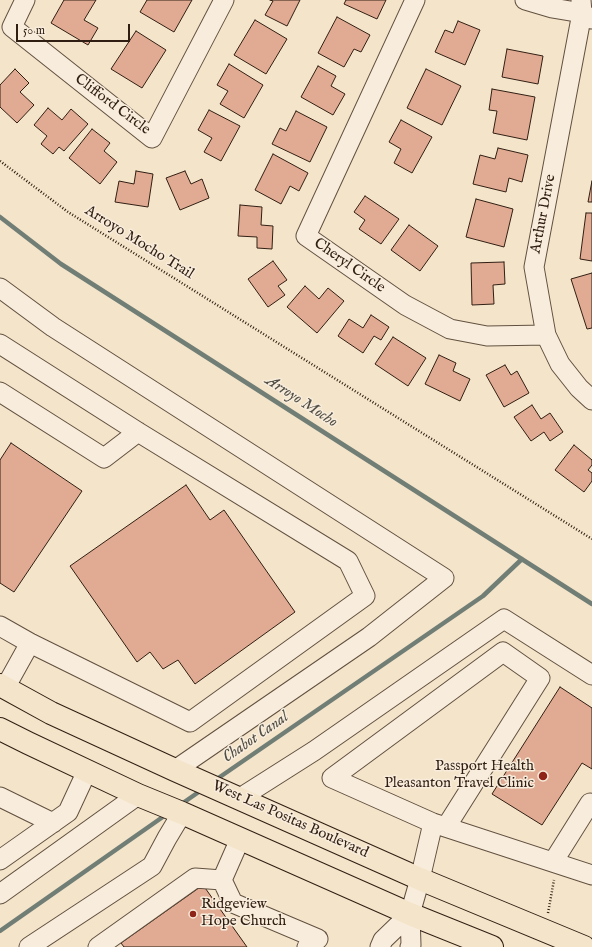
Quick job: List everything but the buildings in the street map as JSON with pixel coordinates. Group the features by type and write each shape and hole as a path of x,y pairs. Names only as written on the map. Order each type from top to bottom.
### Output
{"main road":[{"name":"West Las Positas Boulevard","path":"3,687 51,712 420,879 584,947"},
{"path":"0,729 142,797 182,813 410,914 492,947"}],"street":[{"name":"Clifford Circle","path":"25,0 12,27 152,138 224,0"},
{"name":"Cheryl Circle","path":"415,0 306,236 406,305 450,329 487,336 546,335"},
{"path":"525,0 552,8 587,11"},
{"name":"Arthur Drive","path":"587,11 534,267 546,335 560,364 579,388 592,400"},
{"path":"0,288 59,331 444,578 369,637 180,771"},
{"path":"0,344 138,432 348,561 365,596 190,722 30,643 0,626"},
{"path":"0,392 104,458 138,432"},
{"path":"236,796 314,751 504,619 592,675"},
{"path":"3,687 30,643"},
{"path":"410,947 410,914 420,879 439,825 540,678 503,652 332,778 439,825 592,875"},
{"path":"0,860 68,812 87,771"},
{"path":"0,796 53,823"},
{"path":"0,894 142,797"},
{"path":"553,862 590,803 592,804"},
{"path":"29,947 152,866 182,813"},
{"path":"240,839 222,880 233,903 318,938 307,947"},
{"path":"98,947 195,878 222,880"},
{"path":"380,947 383,940 410,914"}],"path":[{"name":"Arroyo Mocho Trail","path":"0,161 68,212 592,539"},
{"path":"544,931 555,870 553,862"}],"waterway":[{"name":"Arroyo Mocho","path":"0,217 61,264 592,604"},
{"name":"Chabot Canal","path":"214,781 483,596 522,559"},
{"name":"Chabot Canal","path":"180,805 203,789"},
{"name":"Chabot Canal","path":"0,931 167,814"}],"place":[{"name":"Passport Health Pleasanton Travel Clinic","path":"543,776"},
{"name":"Ridgeview Hope Church","path":"193,914"}]}
